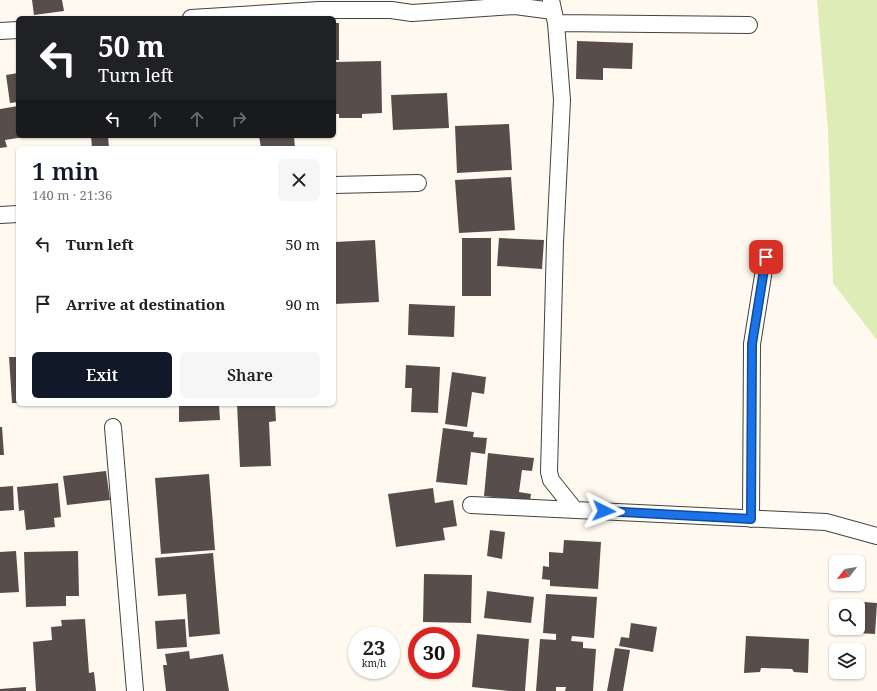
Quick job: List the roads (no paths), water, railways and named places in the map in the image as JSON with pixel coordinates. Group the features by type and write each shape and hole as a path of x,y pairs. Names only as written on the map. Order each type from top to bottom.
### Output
{"street":[{"path":"222,16 319,10 391,10 412,13 515,6 554,11 749,25"},
{"path":"554,11 562,100 555,242 549,472 551,480 575,510"},
{"path":"0,31 16,30"},
{"path":"336,185 418,183"},
{"path":"0,215 16,214"},
{"path":"751,519 752,344 766,257"},
{"path":"112,427 135,691"},
{"path":"471,505 826,522 877,536"}]}
